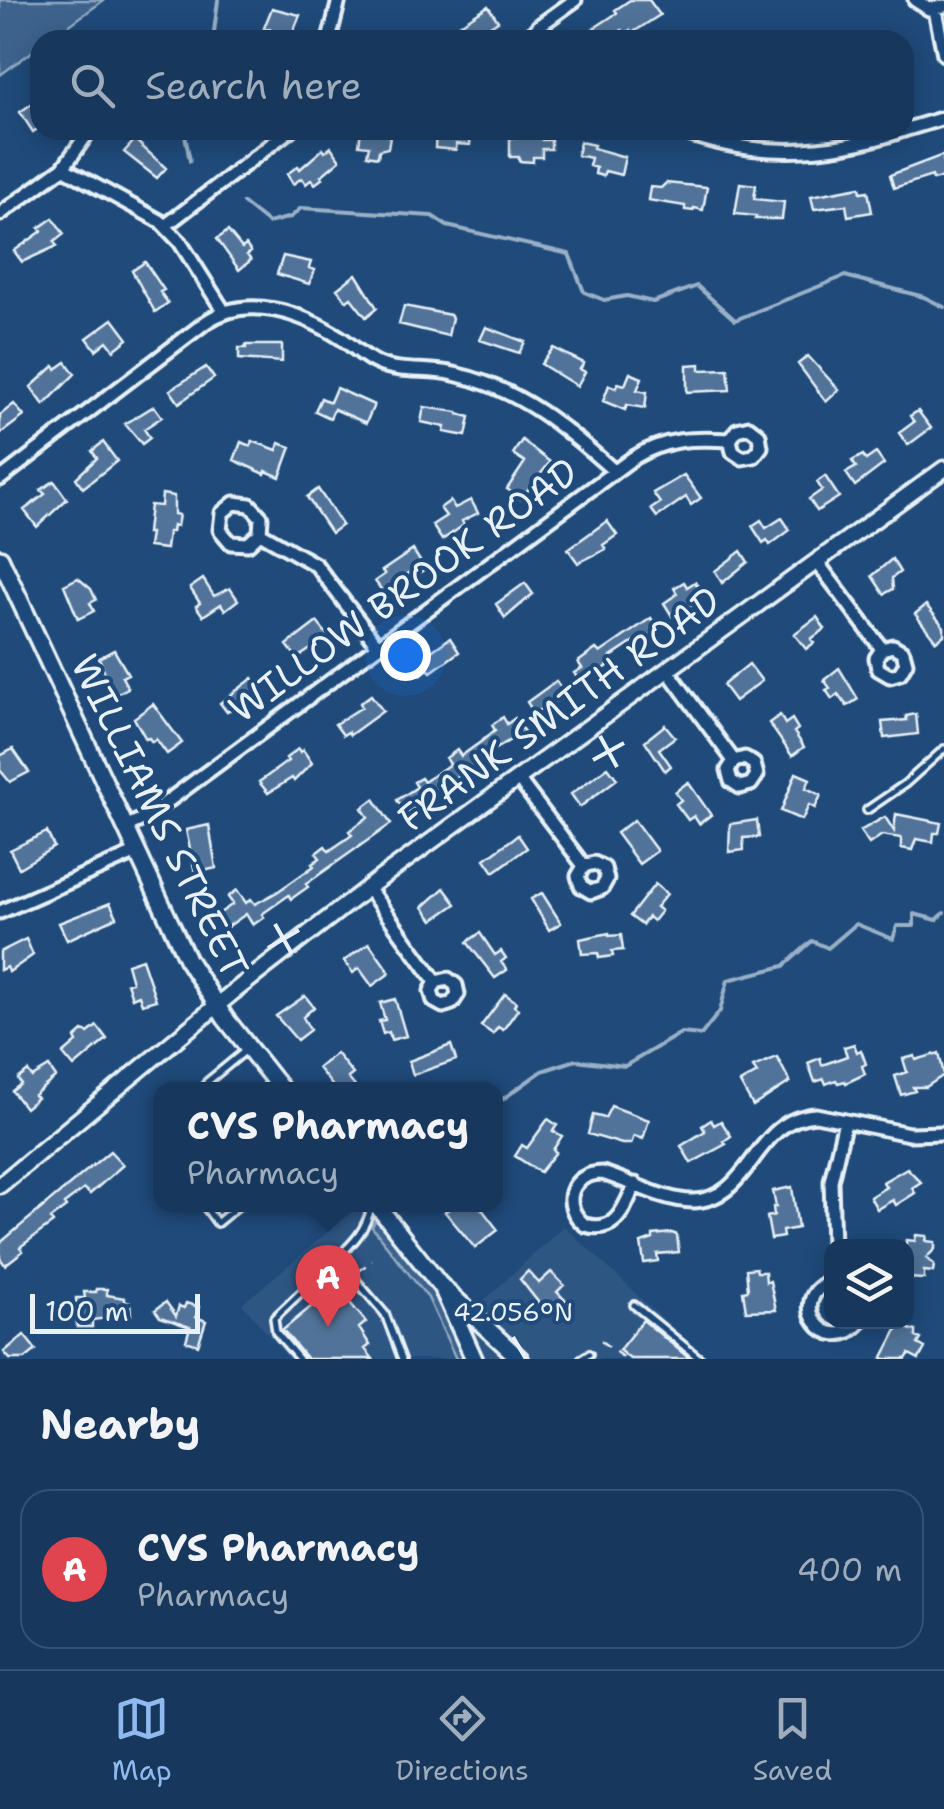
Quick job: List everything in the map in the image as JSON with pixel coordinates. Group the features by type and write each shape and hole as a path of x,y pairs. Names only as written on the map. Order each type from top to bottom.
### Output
{"main road":[{"name":"WILLIAMS STREET","path":"0,558 187,959 217,1006 276,1082"},
{"path":"381,1212 440,1284 520,1359"},
{"path":"440,1284 474,1359"}],"street":[{"path":"331,30 339,0"},
{"path":"536,30 575,0"},
{"path":"915,0 924,8 939,8 944,54"},
{"path":"914,127 944,118"},
{"path":"0,214 63,168 83,140"},
{"path":"165,226 277,140"},
{"path":"713,140 741,148 799,150 842,147 868,140"},
{"path":"63,168 133,204 165,226 188,253 223,310"},
{"path":"0,479 223,310 253,308 286,313 320,326 382,365 454,374 493,386 556,420 614,472"},
{"name":"WILLOW BROOK ROAD","path":"125,828 145,818 643,452 669,441 730,440"},
{"name":"FRANK SMITH ROAD","path":"0,1185 217,1006 368,888 944,469"},
{"path":"260,533 316,565 378,646"},
{"path":"818,562 882,649"},
{"path":"668,671 734,761"},
{"path":"519,780 584,866"},
{"path":"0,912 136,852"},
{"path":"368,888 436,982"},
{"path":"635,1184 623,1212 607,1226 586,1225 572,1209 573,1188 588,1174 602,1173 635,1184 686,1201 704,1200 737,1181 764,1143 794,1118 816,1115 909,1134 944,1133"},
{"path":"832,1239 832,1171 845,1121"},
{"path":"824,1285 812,1297 811,1314 816,1324 825,1332 836,1334 852,1329"}],"lane":[{"path":"867,810 944,750"},
{"path":"208,1082 248,1048"},
{"path":"209,1212 217,1223 230,1212"},
{"path":"299,1359 276,1332 276,1314 356,1240 372,1212"},
{"path":"338,1258 385,1314 402,1359"},
{"path":"634,1305 700,1359"},
{"path":"582,1359 590,1354"}],"path":[{"path":"358,1272 372,1260"},
{"path":"602,1341 624,1359"}],"shaded area":[{"path":"0,0 104,0 63,30 30,30 30,53 0,75"},
{"path":"352,1212 370,1212 443,1306 475,1309 564,1226 686,1341 713,1359 289,1359 242,1304"},
{"path":"375,1220 403,1248 428,1284 465,1359 456,1359 428,1298 372,1227"}],"building":[{"path":"630,0 649,0 660,15 637,30 591,30 617,13 615,10"},
{"path":"488,6 498,21 484,30 464,30 460,24"},
{"path":"272,8 300,15 294,30 264,28"},
{"path":"30,105 30,127 20,112"},
{"path":"135,140 166,168 157,178 124,152"},
{"path":"360,140 389,140 388,148 379,150 378,157 367,155 369,146 359,145"},
{"path":"436,140 470,140 470,145 456,144 456,150 435,148"},
{"path":"510,140 551,140 551,149 542,149 542,157 533,157 533,162 510,157"},
{"path":"580,142 625,157 621,175 605,171 603,176 595,174 596,168 589,166 591,158 577,155"},
{"path":"331,147 340,160 323,178 315,184 312,179 306,184 302,178 293,184 287,174"},
{"path":"943,155 944,177 933,180 932,176 894,188 890,175"},
{"path":"666,183 707,187 703,210 685,210 685,206 648,200 650,187 661,188"},
{"path":"740,183 756,185 754,199 784,202 782,219 735,214"},
{"path":"860,187 861,192 868,191 872,212 848,216 846,205 814,209 811,196"},
{"path":"53,218 64,234 54,242 57,246 22,262 14,251"},
{"path":"228,231 242,248 246,245 251,252 247,255 251,260 239,270 217,239"},
{"path":"283,256 311,262 309,268 315,270 309,284 277,274"},
{"path":"145,262 168,303 155,312 132,271"},
{"path":"356,274 377,308 366,317 351,298 347,301 337,289"},
{"path":"404,306 450,315 448,336 399,324"},
{"path":"113,319 128,339 114,350 107,341 96,350 87,338"},
{"path":"486,327 525,342 519,353 480,340"},
{"path":"282,345 282,362 239,359 239,348"},
{"path":"553,348 584,363 580,369 585,372 577,386 541,364"},
{"path":"808,356 839,390 826,402 798,364"},
{"path":"66,362 75,374 44,405 31,387 54,366 56,369"},
{"path":"700,364 700,370 728,369 730,390 687,392 687,365"},
{"path":"206,367 214,378 179,403 170,390"},
{"path":"630,373 642,378 637,390 647,392 645,408 627,405 625,410 603,401 609,385 625,385"},
{"path":"336,388 374,405 366,423 334,409 330,418 315,411 321,398 330,402"},
{"path":"14,404 24,416 0,434 0,415"},
{"path":"154,406 162,417 144,429 150,438 142,444 125,424"},
{"path":"424,407 470,417 466,436 421,422"},
{"path":"918,411 931,428 908,445 899,433 914,422 910,416"},
{"path":"522,440 550,462 521,499 507,489 525,462 513,454"},
{"path":"252,441 277,450 279,443 291,447 280,477 234,460 241,442 250,446"},
{"path":"103,442 117,461 83,488 76,478 97,458 92,451"},
{"path":"876,453 884,464 855,486 846,473 856,467 852,461 863,455 866,460"},
{"path":"684,475 701,498 691,505 686,497 657,517 651,509 660,503 653,493"},
{"path":"825,476 839,497 817,511 809,499 822,490 817,482"},
{"path":"54,481 67,499 37,527 24,510 45,494 41,490"},
{"path":"318,489 342,525 331,533 307,497"},
{"path":"162,494 174,496 174,514 179,515 177,526 173,525 172,532 168,532 166,549 148,547 150,505 161,506"},
{"path":"471,500 478,513 462,521 464,525 442,540 432,525 446,516 440,508 450,501 455,508"},
{"path":"782,518 790,530 770,545 767,540 763,543 752,526 761,520 766,528"},
{"path":"607,521 617,535 603,545 606,549 578,563 568,549"},
{"path":"413,550 425,569 412,578 408,573 385,595 375,581 385,574 382,571"},
{"path":"741,551 748,562 722,583 715,571"},
{"path":"892,559 900,572 892,578 893,589 884,594 872,576"},
{"path":"78,578 91,589 96,600 90,603 94,611 78,619 64,585"},
{"path":"203,579 214,596 230,588 238,600 225,610 221,604 203,616 190,588"},
{"path":"684,582 687,587 695,582 703,594 672,616 664,603 677,594 674,588"},
{"path":"525,583 533,594 505,618 496,604"},
{"path":"926,605 944,627 944,635 936,641 915,614"},
{"path":"817,617 825,629 811,639 814,643 806,649 794,634"},
{"path":"651,618 659,630 611,657 614,662 581,684 574,673 582,668 578,662 596,649 600,653"},
{"path":"317,622 329,637 297,658 287,645"},
{"path":"450,638 459,652 421,675 413,664"},
{"path":"114,650 128,674 122,677 128,688 114,695 99,658"},
{"path":"749,664 762,681 735,701 723,685"},
{"path":"839,668 858,699 847,706 838,694 832,699 826,690 830,688 824,680"},
{"path":"253,678 261,691 227,712 220,703"},
{"path":"556,681 566,695 534,713 527,702"},
{"path":"371,695 383,711 350,735 343,735 335,724 362,707 360,703"},
{"path":"153,704 182,743 167,754 156,739 146,739 134,718"},
{"path":"916,714 918,734 884,738 882,722 907,720 906,716"},
{"path":"780,715 785,724 792,719 798,729 794,732 804,747 792,756 769,723"},
{"path":"503,717 507,724 515,718 524,732 424,796 427,800 406,814 397,800 417,787 414,782 421,778 424,782 450,764 446,758 457,750 461,756 482,741 495,730 492,725"},
{"path":"665,725 675,737 659,749 671,766 665,771 645,741"},
{"path":"13,749 29,772 10,782 0,770 0,756"},
{"path":"298,749 312,763 294,781 292,778 268,793 259,782"},
{"path":"608,767 617,779 580,807 571,794"},
{"path":"796,773 810,779 806,788 821,795 815,808 809,805 802,820 781,811"},
{"path":"688,782 711,815 699,824 694,816 688,820 676,804 681,800 675,792"},
{"path":"374,799 391,824 291,899 289,895 262,914 264,917 253,925 246,914 223,930 214,917 233,904 228,897 237,890 246,903 251,899 255,904 277,892 314,866 320,858 316,853 325,846 329,851 352,835 349,831 368,817 362,808"},
{"path":"896,814 941,823 939,833 934,833 933,842 916,839 912,850 901,848 901,838 882,835 869,844 860,831 885,817 894,831"},
{"path":"634,820 657,851 639,864 616,833"},
{"path":"757,820 759,837 743,838 744,850 729,852 730,824"},
{"path":"209,825 216,868 195,873 186,830"},
{"path":"47,832 54,847 19,868 10,850"},
{"path":"518,835 527,848 494,872 485,859"},
{"path":"655,884 667,894 656,907 661,911 653,921 648,917 642,925 630,916"},
{"path":"444,888 456,904 433,920 423,907"},
{"path":"542,893 561,923 549,930 531,899"},
{"path":"110,903 117,917 67,940 59,923"},
{"path":"480,933 495,955 501,951 506,958 501,962 507,970 495,978 467,942"},
{"path":"609,933 621,935 623,950 599,958 598,953 582,954 580,939"},
{"path":"26,939 33,955 9,972 7,967 0,970 0,952"},
{"path":"369,943 390,973 372,986 359,968 353,973 344,961"},
{"path":"142,959 156,1000 142,1004 139,995 132,998 127,964"},
{"path":"505,994 516,1002 514,1006 518,1009 503,1030 498,1027 493,1034 481,1026"},
{"path":"305,996 314,1007 303,1017 310,1030 297,1040 276,1016"},
{"path":"395,999 406,1036 391,1040 389,1032 383,1034 379,1021 385,1020 380,1003"},
{"path":"97,1026 107,1039 74,1067 63,1054 83,1031 88,1033"},
{"path":"854,1044 857,1052 861,1050 865,1074 846,1083 836,1080 826,1084 824,1079 815,1082 808,1063 820,1058 822,1065 847,1056 844,1047"},
{"path":"451,1045 456,1060 413,1075 409,1061"},
{"path":"336,1053 353,1074 348,1078 351,1082 329,1082 318,1068"},
{"path":"939,1053 944,1075 926,1087 913,1087 915,1091 901,1095 895,1076 907,1072 903,1059 915,1056 916,1060"},
{"path":"777,1057 790,1082 753,1106 740,1083 757,1073 753,1067"},
{"path":"49,1067 56,1077 25,1108 12,1091 21,1084 18,1079 28,1071 32,1077"},
{"path":"611,1106 649,1120 643,1139 634,1136 631,1144 622,1144 588,1134 593,1115 605,1118"},
{"path":"548,1119 557,1125 553,1131 562,1136 553,1150 556,1152 540,1172 515,1156 522,1145 527,1148"},
{"path":"711,1120 714,1125 721,1121 731,1136 724,1141 726,1144 691,1163 681,1146 705,1131 702,1126"},
{"path":"110,1151 123,1165 90,1194 84,1189 64,1204 66,1207 50,1219 53,1223 20,1247 23,1251 5,1265 0,1258 0,1243"},
{"path":"907,1168 921,1182 912,1188 915,1193 896,1205 893,1200 877,1209 870,1197 886,1187 883,1182"},
{"path":"792,1187 798,1228 782,1231 783,1237 771,1239 767,1217 774,1215 776,1207 773,1191"},
{"path":"445,1212 484,1212 498,1230 475,1248"},
{"path":"653,1235 677,1235 679,1252 657,1254 658,1261 644,1263 641,1243 653,1239"},
{"path":"916,1235 935,1242 935,1249 926,1258 934,1265 933,1272 924,1271 924,1279 914,1278"},
{"path":"756,1268 757,1272 765,1272 766,1282 770,1281 776,1310 746,1311 746,1269"},
{"path":"528,1271 539,1283 551,1272 564,1285 557,1292 569,1304 556,1316 546,1312 520,1279"},
{"path":"336,1286 366,1322 359,1328 370,1345 365,1349 373,1359 307,1359 283,1330"},
{"path":"107,1289 107,1295 125,1298 125,1302 130,1302 131,1315 92,1320 92,1327 77,1327 76,1298 85,1298 84,1292"},
{"path":"166,1302 176,1316 179,1306 184,1308 186,1303 199,1307 196,1317 206,1321 198,1345 186,1341 190,1327 160,1317 155,1310"},
{"path":"643,1320 690,1359 630,1359 619,1350"},
{"path":"897,1329 916,1331 916,1337 921,1339 918,1344 925,1348 919,1359 909,1354 906,1359 882,1359"},
{"path":"24,1335 36,1350 25,1359 10,1359 4,1352"}],"waterway":[{"path":"214,30 218,0"},
{"path":"186,140 190,161"},
{"path":"243,203 268,223 291,217 301,208 432,216 447,226 569,254 584,292 604,300 627,296 653,302 697,286 735,320 845,276 924,297 944,307"},
{"path":"503,1099 542,1071 576,1060 625,1066 681,1033 701,1035 720,1011 728,980 784,966 812,941 828,948 856,924 893,939 897,926 914,926 914,914 937,920 944,913"}],"place":[{"name":"CVS Pharmacy","path":"328,1327"}]}
